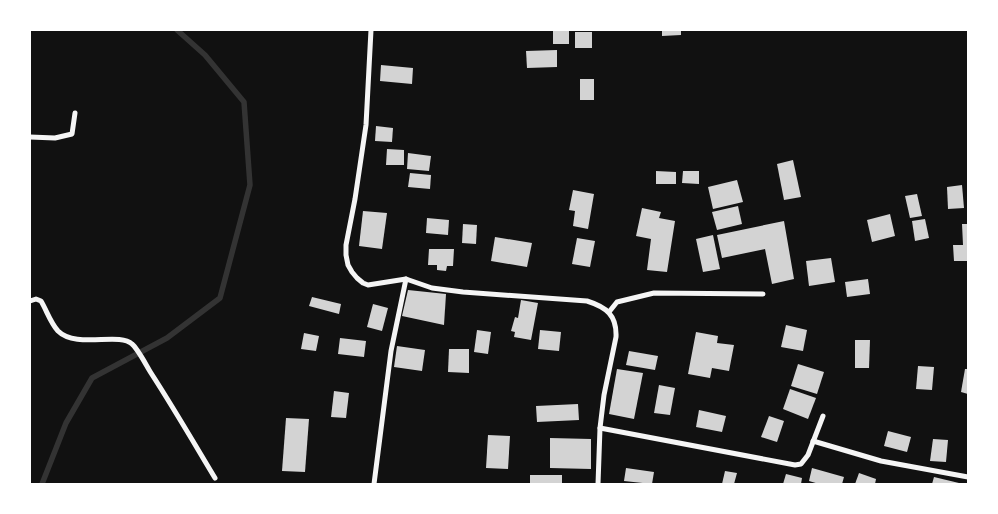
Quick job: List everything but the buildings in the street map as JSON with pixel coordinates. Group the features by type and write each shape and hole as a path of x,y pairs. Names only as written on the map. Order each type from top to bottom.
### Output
{"street":[{"path":"371,30 366,125 346,244 348,265 357,278 368,285 406,279 432,288 463,292 587,301 600,305 609,312 614,321 616,337 604,395 600,428 598,484"},
{"path":"30,137 55,138 72,134 75,113"},
{"path":"374,484 390,351 406,279"},
{"path":"609,312 617,302 654,293 763,294"},
{"path":"30,301 36,299 41,301 54,326 67,336 84,340 123,340 133,344 215,478"},
{"path":"600,428 795,465 803,462 808,456 823,416"},
{"path":"813,441 881,461 968,477"}],"waterway":[{"path":"42,484 66,423 92,378 167,338 220,298 250,185 244,102 205,55 177,30"}]}
